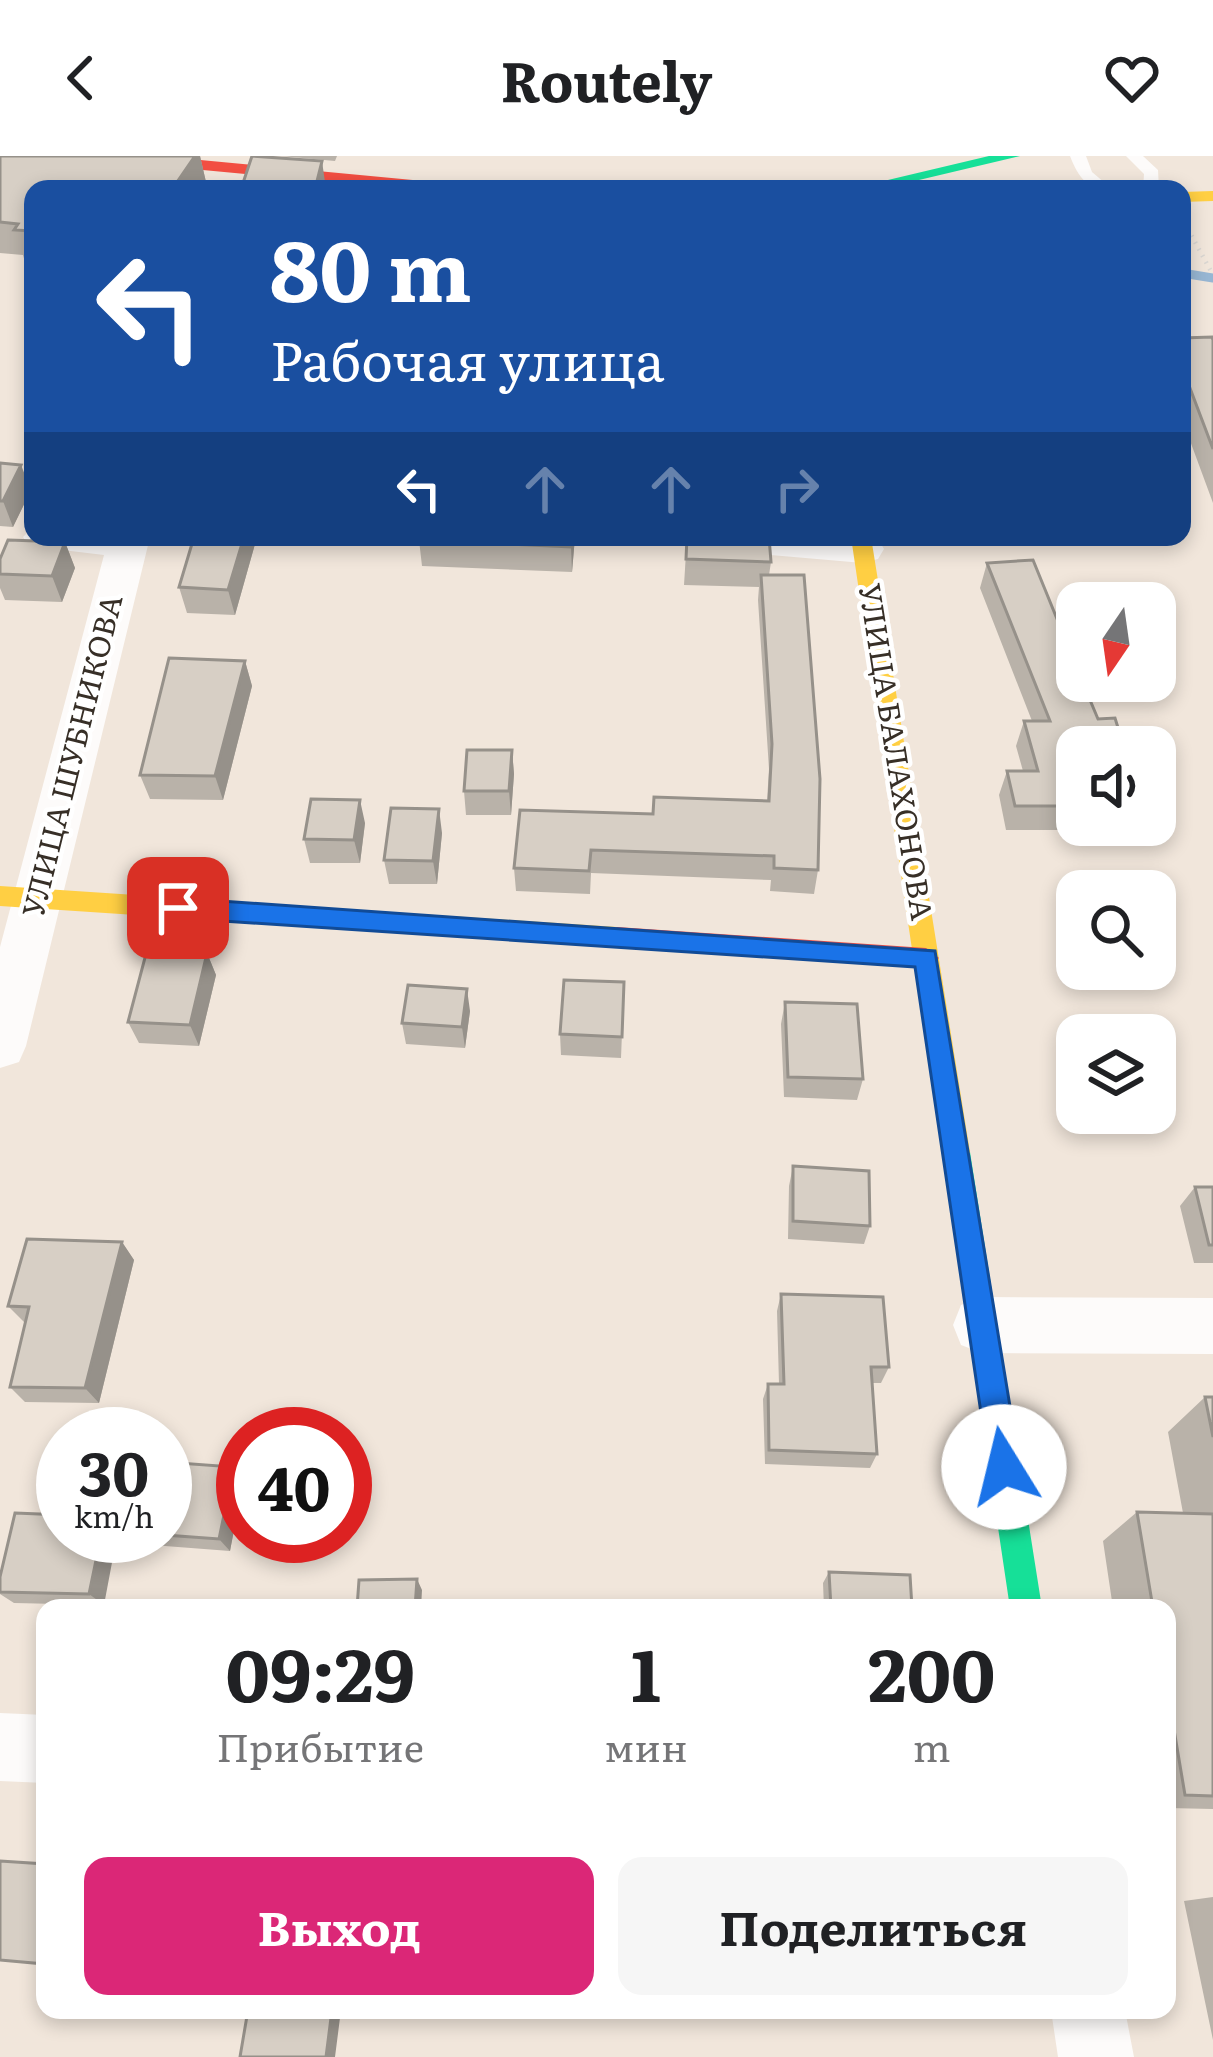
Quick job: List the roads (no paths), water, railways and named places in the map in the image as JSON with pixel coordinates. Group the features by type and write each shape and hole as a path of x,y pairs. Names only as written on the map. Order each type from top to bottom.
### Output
{"street":[{"path":"107,156 221,178 264,180"},
{"path":"899,180 1012,156"},
{"name":"УЛИЦА ШУБНИКОВА","path":"0,1046 19,898 126,546"},
{"name":"УЛИЦА БАЛАХОНОВА","path":"862,546 1025,1599"},
{"path":"19,898 926,958"},
{"path":"982,1325 1213,1326"},
{"path":"0,1747 36,1749"},
{"path":"1090,2019 1096,2057"}],"lane":[{"path":"1134,156 1153,180"}],"waterway":[{"path":"1191,274 1213,278"}]}
